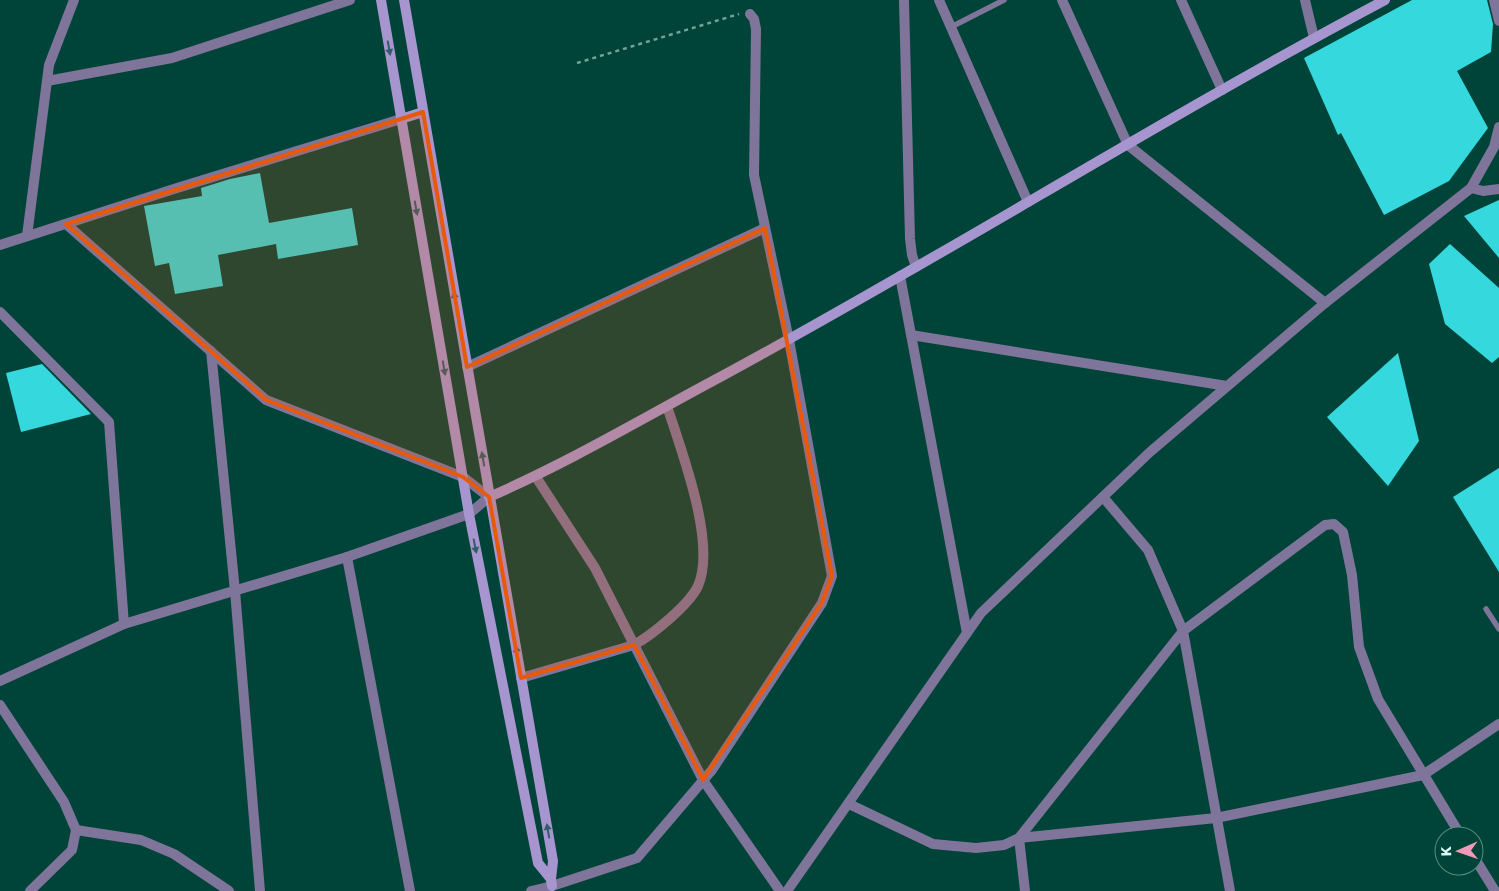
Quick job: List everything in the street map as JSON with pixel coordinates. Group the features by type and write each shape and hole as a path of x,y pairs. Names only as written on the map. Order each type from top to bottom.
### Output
{"street":[{"path":"27,236 49,65 74,0"},
{"path":"47,81 172,58 350,0"},
{"path":"381,0 469,514 538,863 552,885"},
{"path":"404,0 553,861 552,885"},
{"path":"904,0 910,239 916,267"},
{"path":"939,0 1028,202"},
{"path":"1062,0 1128,145 1325,303"},
{"path":"1181,0 1222,90"},
{"path":"1305,0 1314,38"},
{"path":"0,681 124,624 347,557 469,514 490,497 536,477 789,340 1222,90 1385,0"},
{"path":"1494,0 1499,21"},
{"path":"531,891 637,858 712,770 822,603 832,576 789,340 754,175 756,29 754,19 750,14"},
{"path":"0,245 423,112"},
{"path":"787,891 981,613 1150,452 1325,303 1471,188 1494,148 1499,127"},
{"path":"1471,188 1482,191 1499,189"},
{"path":"66,224 266,400 463,477 490,497"},
{"path":"467,367 765,228"},
{"path":"900,276 967,633"},
{"path":"0,312 109,422 124,624"},
{"path":"911,335 1227,386"},
{"path":"211,351 235,591 260,891"},
{"path":"521,678 634,645 649,637 689,600 698,586 702,570 701,525 697,501 667,406"},
{"path":"536,477 595,568 703,780 780,891"},
{"path":"1103,497 1148,550 1183,631 1230,891"},
{"path":"1025,891 1019,838 1183,631 1325,525 1334,524 1343,532 1352,575 1359,647 1378,699 1455,826"},
{"path":"347,557 410,891"},
{"path":"0,705 64,802 76,830 72,850 30,891"},
{"path":"849,804 933,844 976,848 1004,845 1019,838 1216,818 1423,775 1499,724"},
{"path":"76,830 141,840 174,854 230,891"},
{"path":"1484,873 1495,891"}],"lane":[{"path":"951,27 1004,0"},
{"path":"1486,609 1499,629"}],"path":[{"path":"577,63 739,14 750,14"}],"highlighted area":[{"path":"423,112 467,367 765,228 832,576 822,603 703,780 634,645 521,678 489,497 463,477 266,400 66,224"}],"building":[{"path":"1412,0 1487,0 1493,24 1491,52 1457,71 1488,128 1449,181 1384,215 1341,133 1338,135 1304,58"},
{"path":"260,173 269,223 352,208 358,245 278,259 276,244 218,255 223,286 175,294 169,263 155,266 144,206 202,196 201,188 230,179"},
{"path":"1499,200 1499,258 1464,216"},
{"path":"1450,244 1499,288 1499,357 1492,363 1445,324 1429,264"},
{"path":"1398,353 1419,441 1388,486 1327,417"},
{"path":"42,364 91,414 21,432 6,373"},
{"path":"1499,468 1499,572 1453,497"}]}
